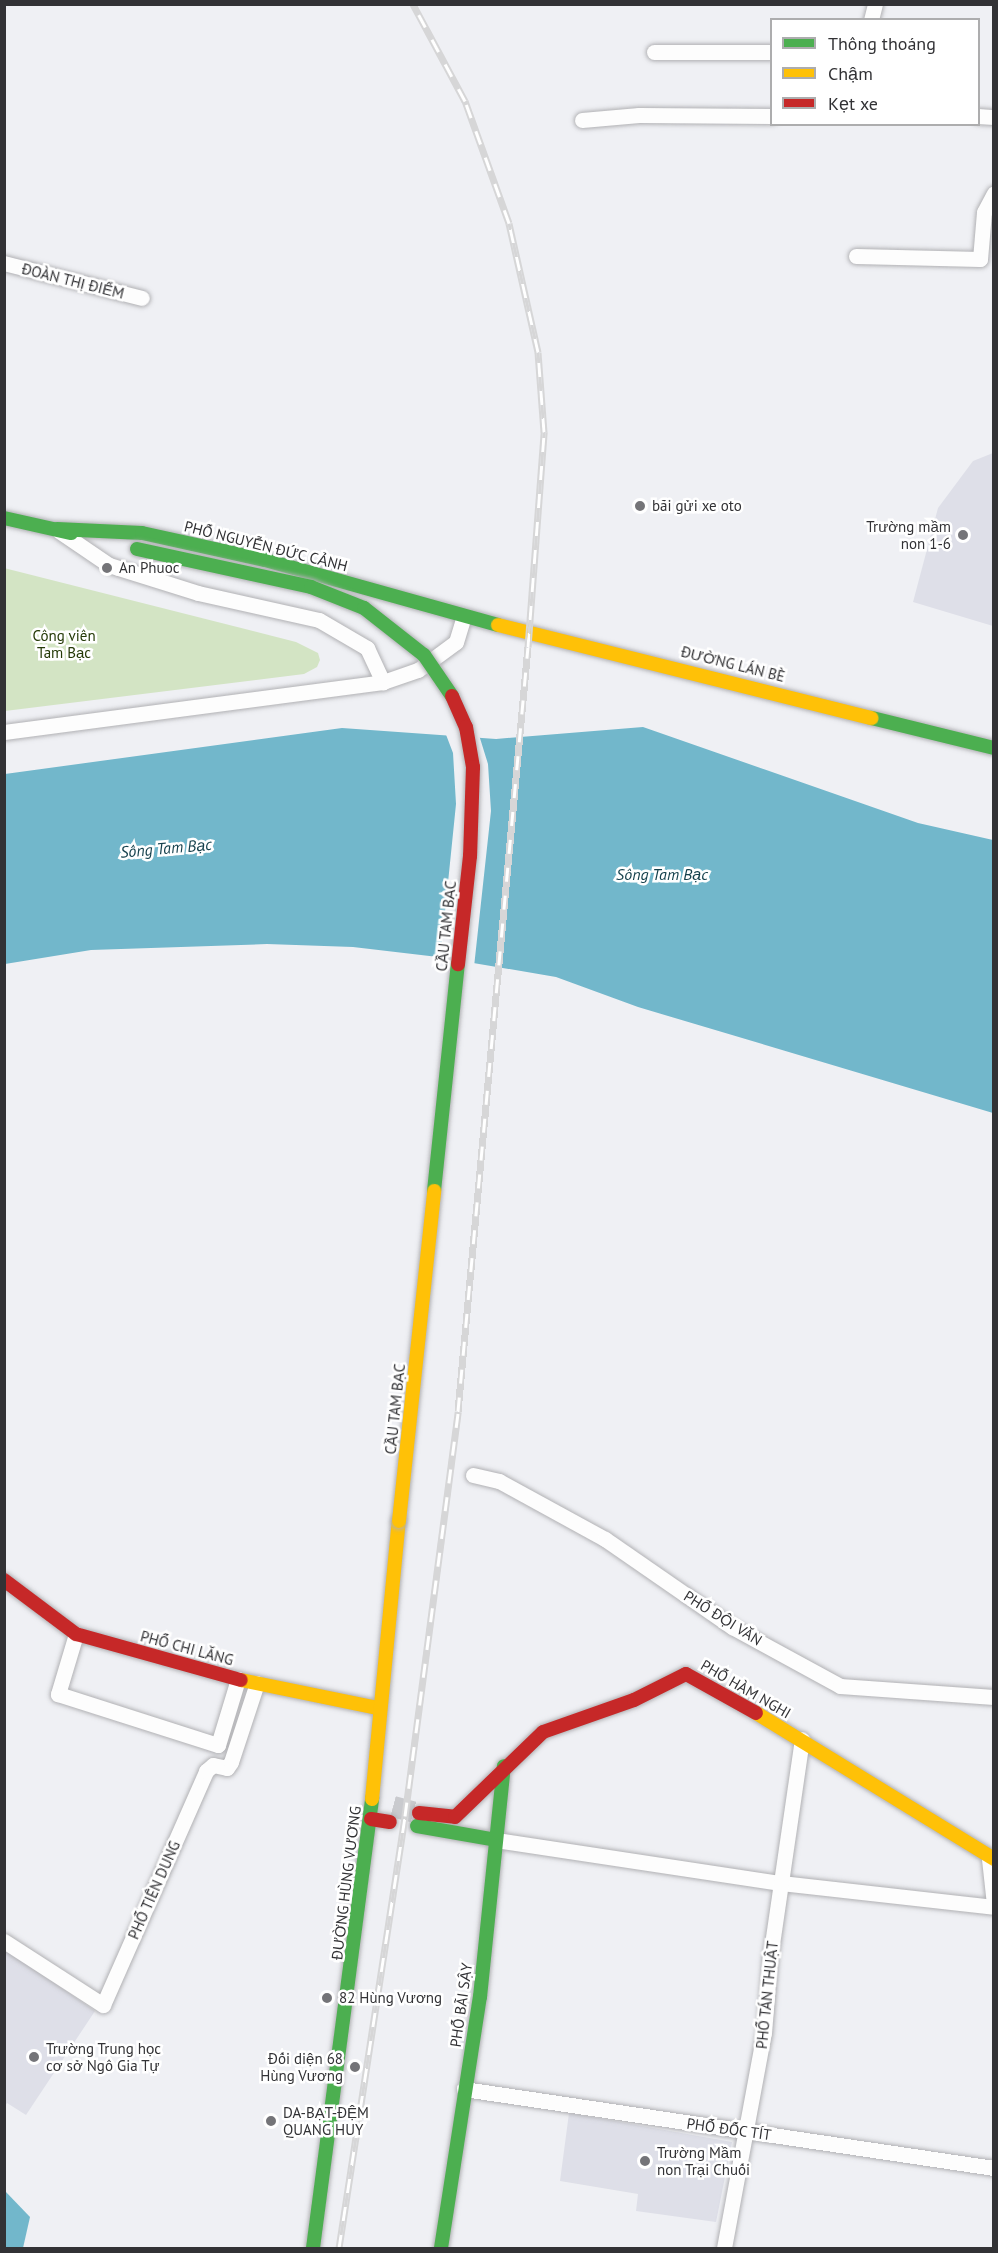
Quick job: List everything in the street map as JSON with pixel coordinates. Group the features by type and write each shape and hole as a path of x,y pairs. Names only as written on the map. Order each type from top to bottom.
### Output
{"main road":[{"name":"PHỐ NGUYỄN ĐỨC CẢNH","path":"4,518 137,549"},
{"name":"PHỐ NGUYỄN ĐỨC CẢNH","path":"57,529 142,533 265,560 464,616"},
{"name":"CẦU TAM BẠC","path":"137,549 311,586 364,608 424,655 446,683 466,727 473,768 470,856 399,1521"},
{"name":"ĐƯỜNG LÁN BÈ","path":"464,616 993,748"},
{"name":"ĐƯỜNG HÙNG VƯƠNG","path":"313,2248 371,1819 378,1802 378,1708 399,1521"},
{"name":"PHỐ CHI LĂNG","path":"4,1580 76,1634 238,1679 378,1708"},
{"name":"PHỐ HÀM NGHI","path":"496,1840 418,1820 455,1816 504,1766 543,1732 634,1700 686,1674 801,1740 991,1859"},
{"name":"PHỐ BÃI SẬY","path":"441,2248 480,1996 504,1766"},
{"path":"371,1819 390,1822"}],"street":[{"path":"654,52 770,52"},
{"path":"582,120 639,115 770,116"},
{"path":"856,256 980,260 984,212 993,193"},
{"name":"ĐOÀN THỊ ĐIỂM","path":"4,263 142,298"},
{"path":"57,529 109,565 198,593 319,620 367,648 383,682"},
{"path":"4,732 383,682 418,670 456,642 464,616"},
{"name":"PHỐ ĐỘI VĂN","path":"473,1475 499,1481 605,1539 732,1627 840,1686 993,1697"},
{"path":"76,1634 58,1694 218,1745 238,1679"},
{"name":"PHỐ TIÊN DUNG","path":"4,1941 104,2005 206,1771 213,1765 227,1768 231,1762 257,1683"},
{"name":"PHỐ TÁN THUẬT","path":"724,2248 747,2132 801,1740"},
{"path":"496,1840 781,1883 993,1906 991,1859"},
{"name":"PHỐ ĐỐC TÍT","path":"464,2089 993,2168"}],"shaded area":[{"name":"Trường mầm non 1-6","path":"993,453 993,626 913,602 938,508 973,461"},
{"name":"Trường Trung học cơ sở Ngô Gia Tự","path":"5,1949 95,2011 26,2115 7,2103 5,2106"},
{"name":"Trường Mầm non Trại Chuối","path":"569,2113 732,2142 716,2222 636,2211 638,2194 560,2181"}],"green space":[{"name":"Công viên Tam Bạc","path":"4,568 296,642 318,653 320,660 317,667 304,674 5,711"}],"water":[{"name":"Sông Tam Bạc","path":"643,727 918,823 993,840 993,1113 638,1007 556,977 438,957 353,947 267,944 91,950 5,964 5,774 342,728 496,739"},
{"path":"5,2191 30,2217 23,2248 5,2248"}],"pier":[{"path":"445,732 479,735 488,764 491,811 474,967 440,961 456,804 453,753"}],"tunnel":[{"path":"393,1806 419,1813"}],"railway":[{"path":"339,2248 405,1816 458,1411 528,647 544,432 538,352 509,223 465,101 413,4"}],"traffic: fast":[{"path":"4,518 71,533"},
{"path":"57,529 142,533 265,560 498,625"},
{"path":"137,549 311,587 364,608 424,655 452,696"},
{"path":"872,718 994,748"},
{"path":"434,1191 458,964"},
{"path":"441,2248 480,1997 504,1766"},
{"path":"313,2248 372,1799"},
{"path":"417,1826 496,1840"}],"traffic: slow":[{"path":"498,625 872,718"},
{"path":"399,1521 434,1191"},
{"path":"372,1799 399,1521"},
{"path":"241,1680 378,1708"},
{"path":"756,1713 994,1859"}],"traffic: jam":[{"path":"452,696 466,727 473,767 470,856 458,964"},
{"path":"4,1580 76,1634 241,1680"},
{"path":"419,1813 455,1817 543,1732 634,1700 686,1674 756,1713"},
{"path":"371,1819 390,1822"}],"place":[{"name":"bãi gửi xe oto","path":"640,506"},
{"name":"Trường mầm non 1-6","path":"963,535"},
{"name":"An Phuoc","path":"107,568"},
{"name":"82 Hùng Vương","path":"327,1998"},
{"name":"Trường Trung học cơ sở Ngô Gia Tự","path":"34,2057"},
{"name":"Đối diện 68 Hùng Vương","path":"355,2067"},
{"name":"DA-BẠT-ĐỆM QUANG HUY","path":"271,2121"},
{"name":"Trường Mầm non Trại Chuối","path":"645,2161"}]}
